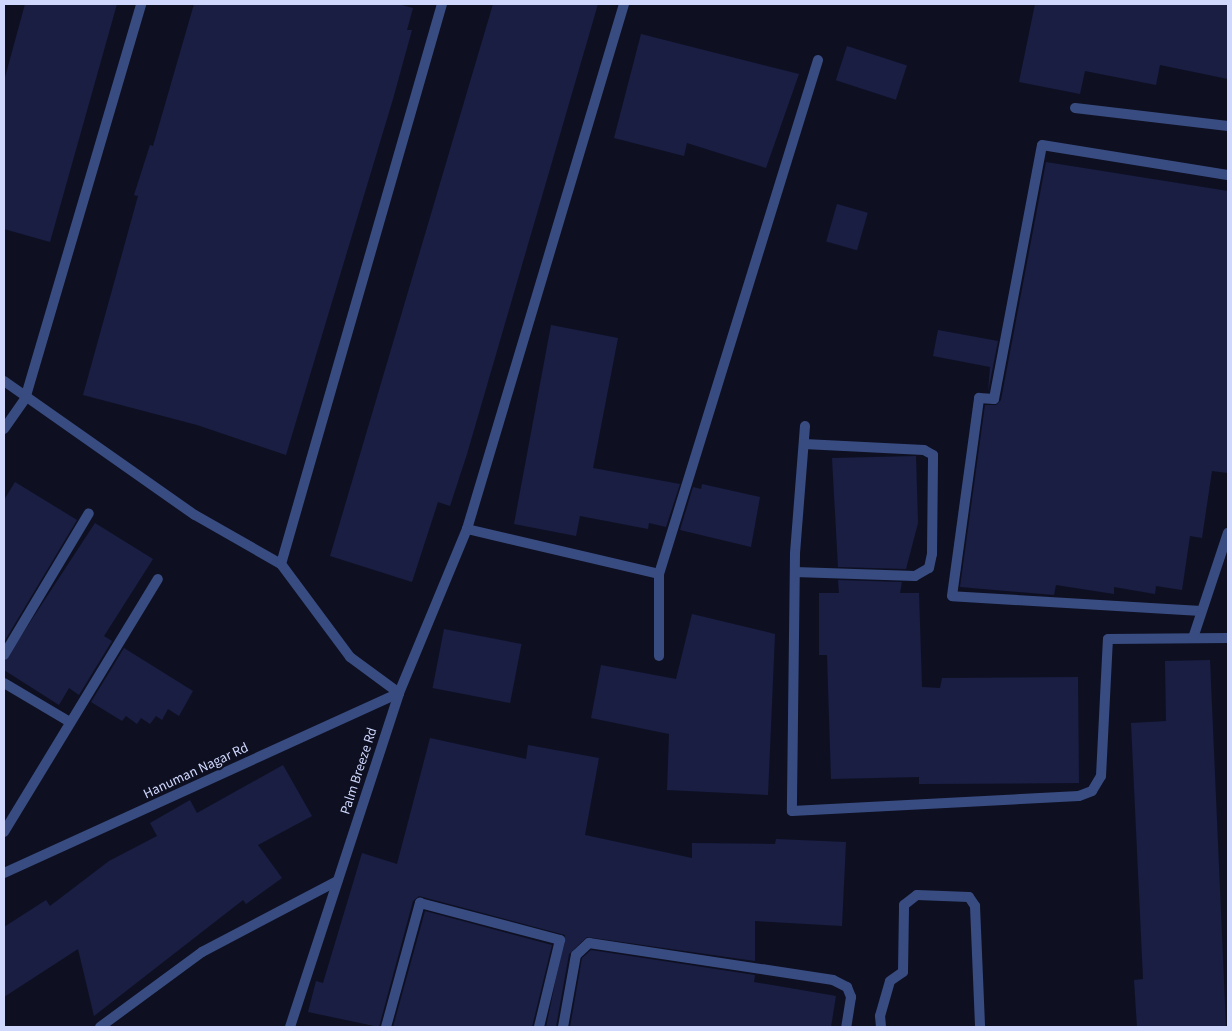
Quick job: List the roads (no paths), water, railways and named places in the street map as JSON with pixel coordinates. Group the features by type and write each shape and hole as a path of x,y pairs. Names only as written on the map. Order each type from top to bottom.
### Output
{"street":[{"path":"4,429 25,399 141,4"},
{"path":"281,564 442,4"},
{"name":"Palm Breeze Rd","path":"290,1027 399,693 467,529 624,4"},
{"path":"659,656 659,574 818,60"},
{"path":"1075,108 1228,126"},
{"path":"1202,612 952,596 979,398 994,399 1042,145 1228,175"},
{"path":"4,381 25,399 195,515 281,564 350,657 399,693"},
{"path":"805,426 795,572 792,811 1079,796 1092,791 1101,776 1108,639 1228,638"},
{"path":"795,572 916,576 929,568 932,554 933,455 924,450 804,444"},
{"path":"4,654 89,513"},
{"path":"467,529 659,574"},
{"path":"1193,638 1228,533"},
{"path":"4,832 158,579"},
{"path":"4,683 70,722"},
{"name":"Hanuman Nagar Rd","path":"4,873 399,693"},
{"path":"100,1027 202,952 337,882"},
{"path":"881,1027 880,1016 890,981 903,972 904,905 918,895 969,898 975,906 980,1027"},
{"path":"386,1027 420,903 560,940 540,1027"},
{"path":"564,1027 576,954 590,943 832,980 847,987 851,997 846,1027"}]}
